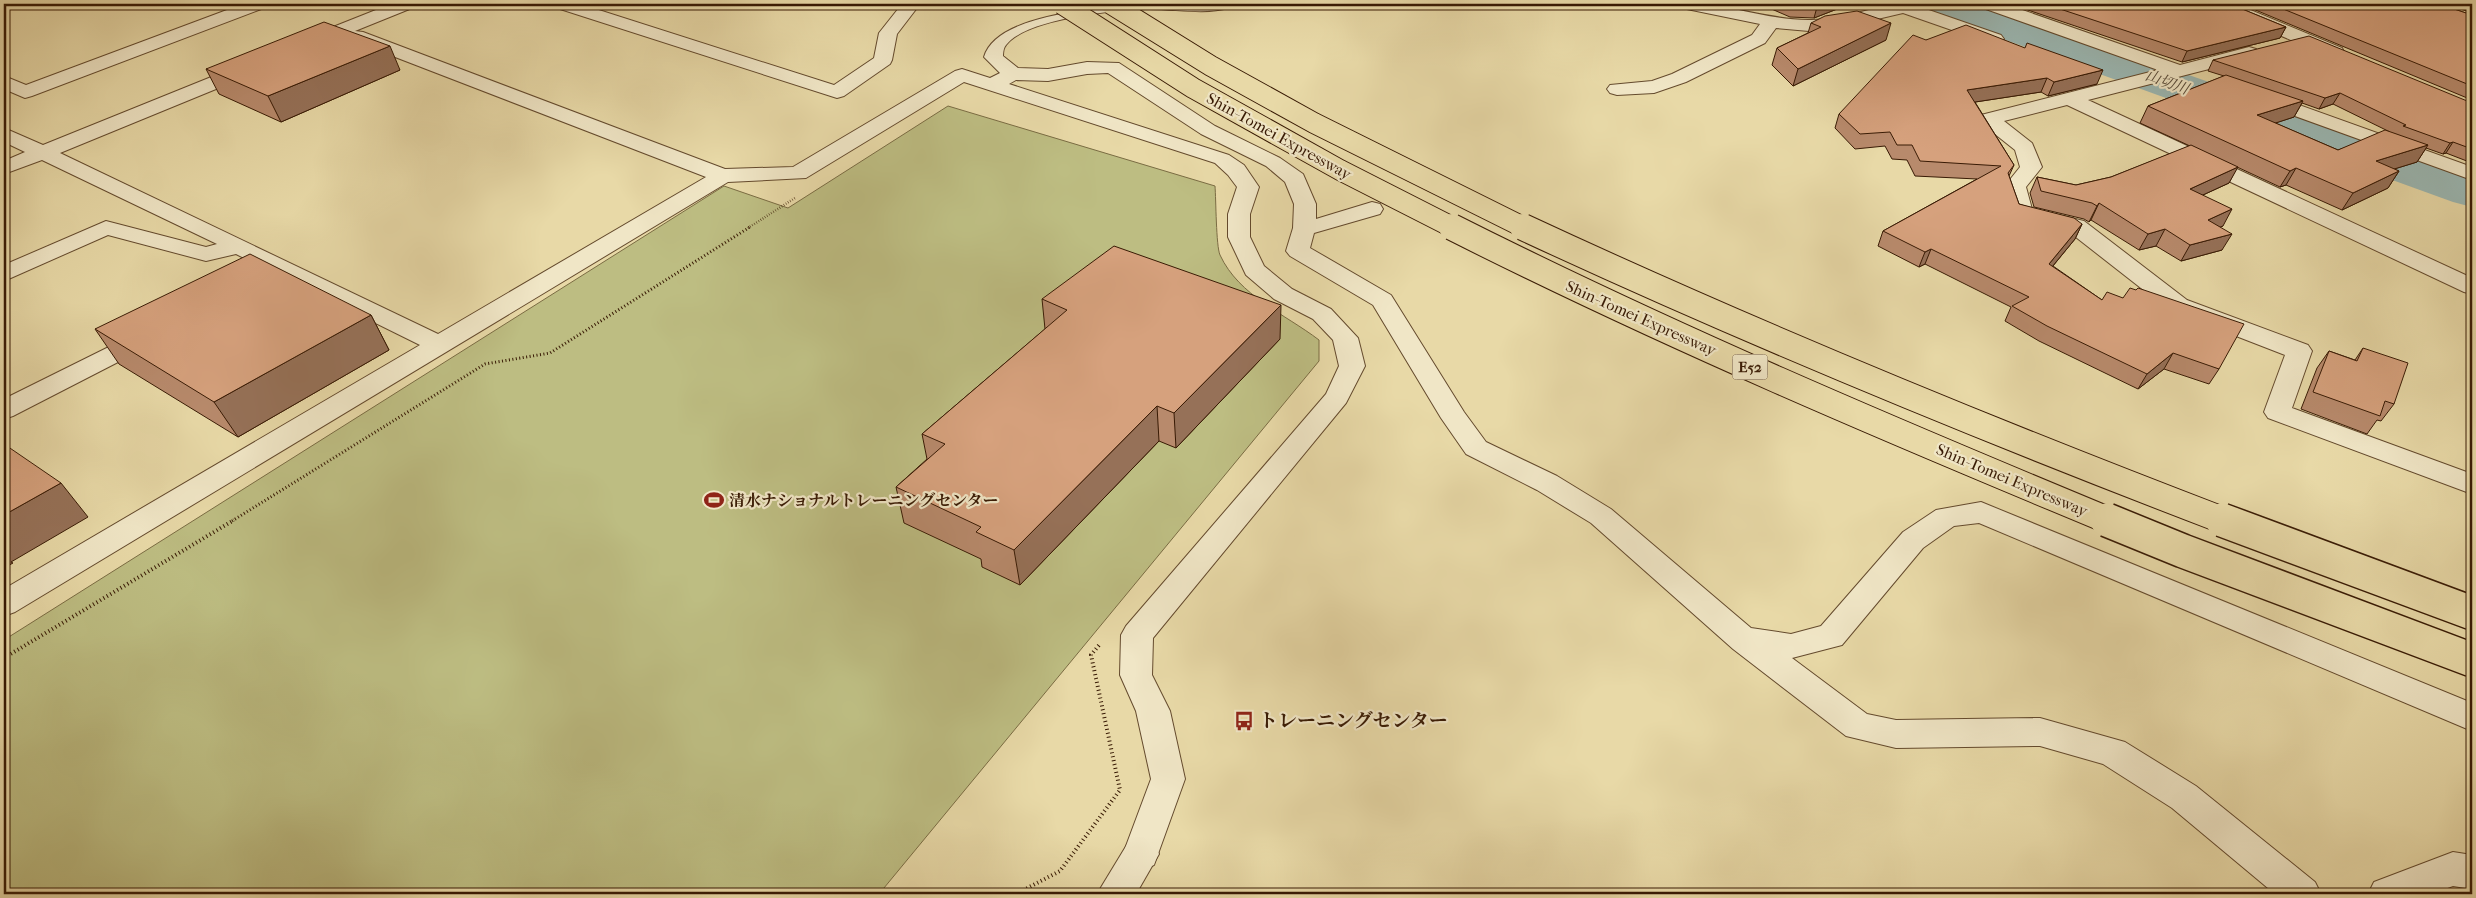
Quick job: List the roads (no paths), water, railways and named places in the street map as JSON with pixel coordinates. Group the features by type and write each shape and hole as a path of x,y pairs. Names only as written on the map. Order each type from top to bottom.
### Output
{"highway":[{"name":"Shin-Tomei Expressway","path":"1062,4 1193,88 1332,166 1555,279 1887,428 2183,551 2472,660"},
{"name":"Shin-Tomei Expressway","path":"1111,4 1228,76 1326,129 1493,213 1661,291 1955,416 2201,513 2472,613"}],"street":[{"path":"4,82 25,92 258,4"},
{"path":"314,41 406,4"},
{"path":"563,4 837,92 883,60 888,33 911,4"},
{"path":"1116,894 1141,854 1168,779 1153,711 1136,676 1137,635 1337,397 1352,366 1345,338 1322,314 1283,294 1254,270 1239,237 1240,214 1248,187 1236,170 1222,159 1003,79 993,57 998,42 1014,31 1043,19 1104,6 1149,4 1194,8 1223,4"},
{"path":"1688,4 1770,21 1809,26 1839,23 1912,6 2016,46"},
{"path":"1990,4 2172,71 2212,82"},
{"path":"2222,4 2350,58"},
{"path":"1617,89 1654,88 1679,78 1759,39 1770,21"},
{"path":"342,30 722,176 798,173 962,75 1003,79 1048,75 1088,68 1112,67 1208,130 1273,162 1295,179 1305,204 1304,228 1298,251 1382,300 1454,418 1476,448 1547,483 1601,516 1743,639 1858,726 1896,734 2040,732 2113,752 2184,797 2302,894"},
{"path":"2303,39 1988,119 2025,147 2031,166 2015,187 2022,213 2076,226 2178,305 2299,351 2277,412 2472,484"},
{"path":"4,168 269,60"},
{"path":"2097,75 2128,84"},
{"path":"2247,93 2472,174"},
{"path":"2070,99 2472,287"},
{"path":"4,134 239,246 440,345"},
{"path":"4,604 722,176"},
{"path":"1304,228 1336,221 1372,209"},
{"path":"4,274 106,228 206,254 239,246"},
{"path":"257,281 283,268"},
{"path":"4,410 170,326"},
{"path":"1743,639 1791,646 1831,636 1913,540 1946,517 1982,512 2472,717"},
{"path":"2387,894 2453,869 2472,872"}],"waterway":[{"name":"山切川","path":"1946,4 2472,191"}],"place":[{"name":"清水ナショナルトレーニングセンター","path":"714,500"},
{"name":"トレーニングセンター","path":"1244,721"}]}
